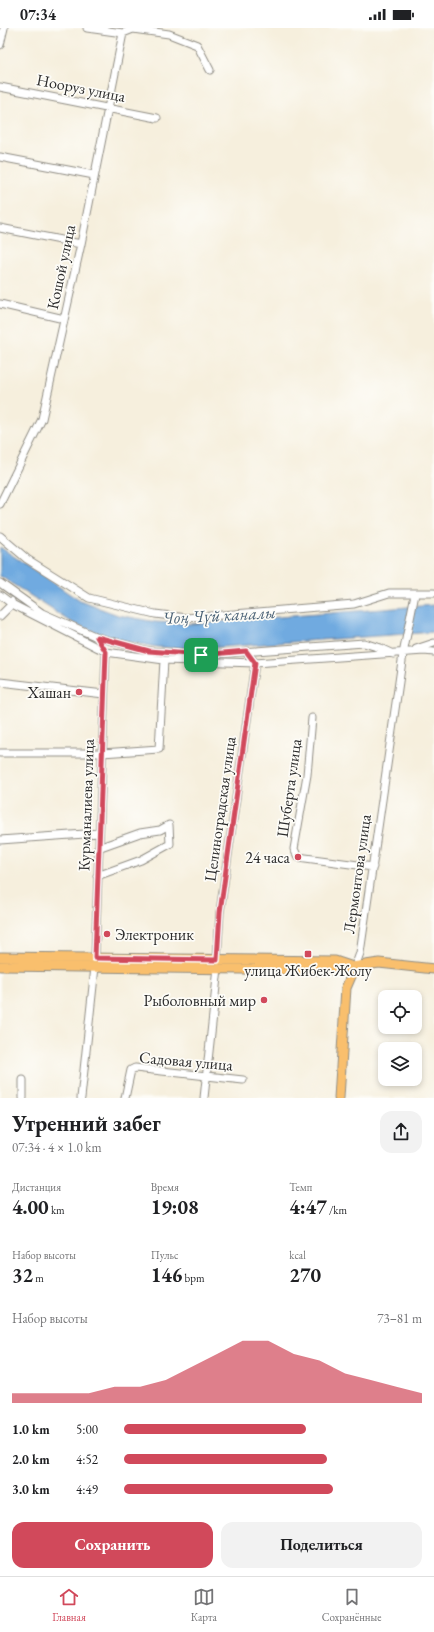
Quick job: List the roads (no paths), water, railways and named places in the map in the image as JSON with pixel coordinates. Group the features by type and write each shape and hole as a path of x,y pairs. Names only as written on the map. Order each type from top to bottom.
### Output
{"main road":[{"path":"0,957 95,963"},
{"path":"0,966 95,963 217,964 333,970 379,963 434,969"},
{"name":"Лермонтова улица","path":"339,1098 346,988 355,967"}],"street":[{"path":"0,45 4,28"},
{"path":"87,28 122,33 133,29 169,34 197,45 210,70"},
{"name":"Кошой улица","path":"1,502 42,419 81,244 122,33"},
{"name":"Нооруз улица","path":"0,87 157,118"},
{"path":"0,157 94,175"},
{"path":"0,228 81,244"},
{"path":"0,304 64,319"},
{"path":"0,536 27,559 89,598 155,614 187,618 354,604 389,593 414,597 434,593"},
{"path":"0,583 42,613 97,637 149,651 201,655 364,643 393,654"},
{"path":"9,588 12,604"},
{"path":"0,595 12,604 106,652 164,660 255,663 434,652"},
{"name":"Лермонтова улица","path":"355,967 360,953 403,654 414,597"},
{"path":"0,616 12,604"},
{"path":"97,637 106,652"},
{"path":"403,654 434,643"},
{"path":"246,651 255,663"},
{"name":"Курманалиева улица","path":"81,1098 95,963 106,652"},
{"path":"0,753 102,753 159,749 164,660"},
{"name":"Целиноградская улица","path":"204,1098 217,964 220,912 255,663"},
{"path":"0,682 104,694"},
{"name":"Шуберта улица","path":"312,718 307,775 294,849 298,857 373,867"},
{"path":"97,876 141,860 170,844 169,825 160,830 140,834 98,848"},
{"path":"0,840 99,833"},
{"name":"Садовая улица","path":"124,1098 131,1070 133,1068 244,1080"},
{"path":"23,1080 23,1098"}],"water":[{"path":"0,547 80,601 118,615 156,622 189,624 434,605 434,632 193,649 157,647 116,640 73,623 0,576"}],"place":[{"name":"Хашан","path":"79,692"},
{"name":"24 часа","path":"298,857"},
{"name":"Электроник","path":"107,934"},
{"name":"улица Жибек-Жолу","path":"308,954"},
{"name":"Рыболовный мир","path":"264,1000"}],"water label":[{"name":"Чоң Чүй каналы","path":"219,615"}]}
